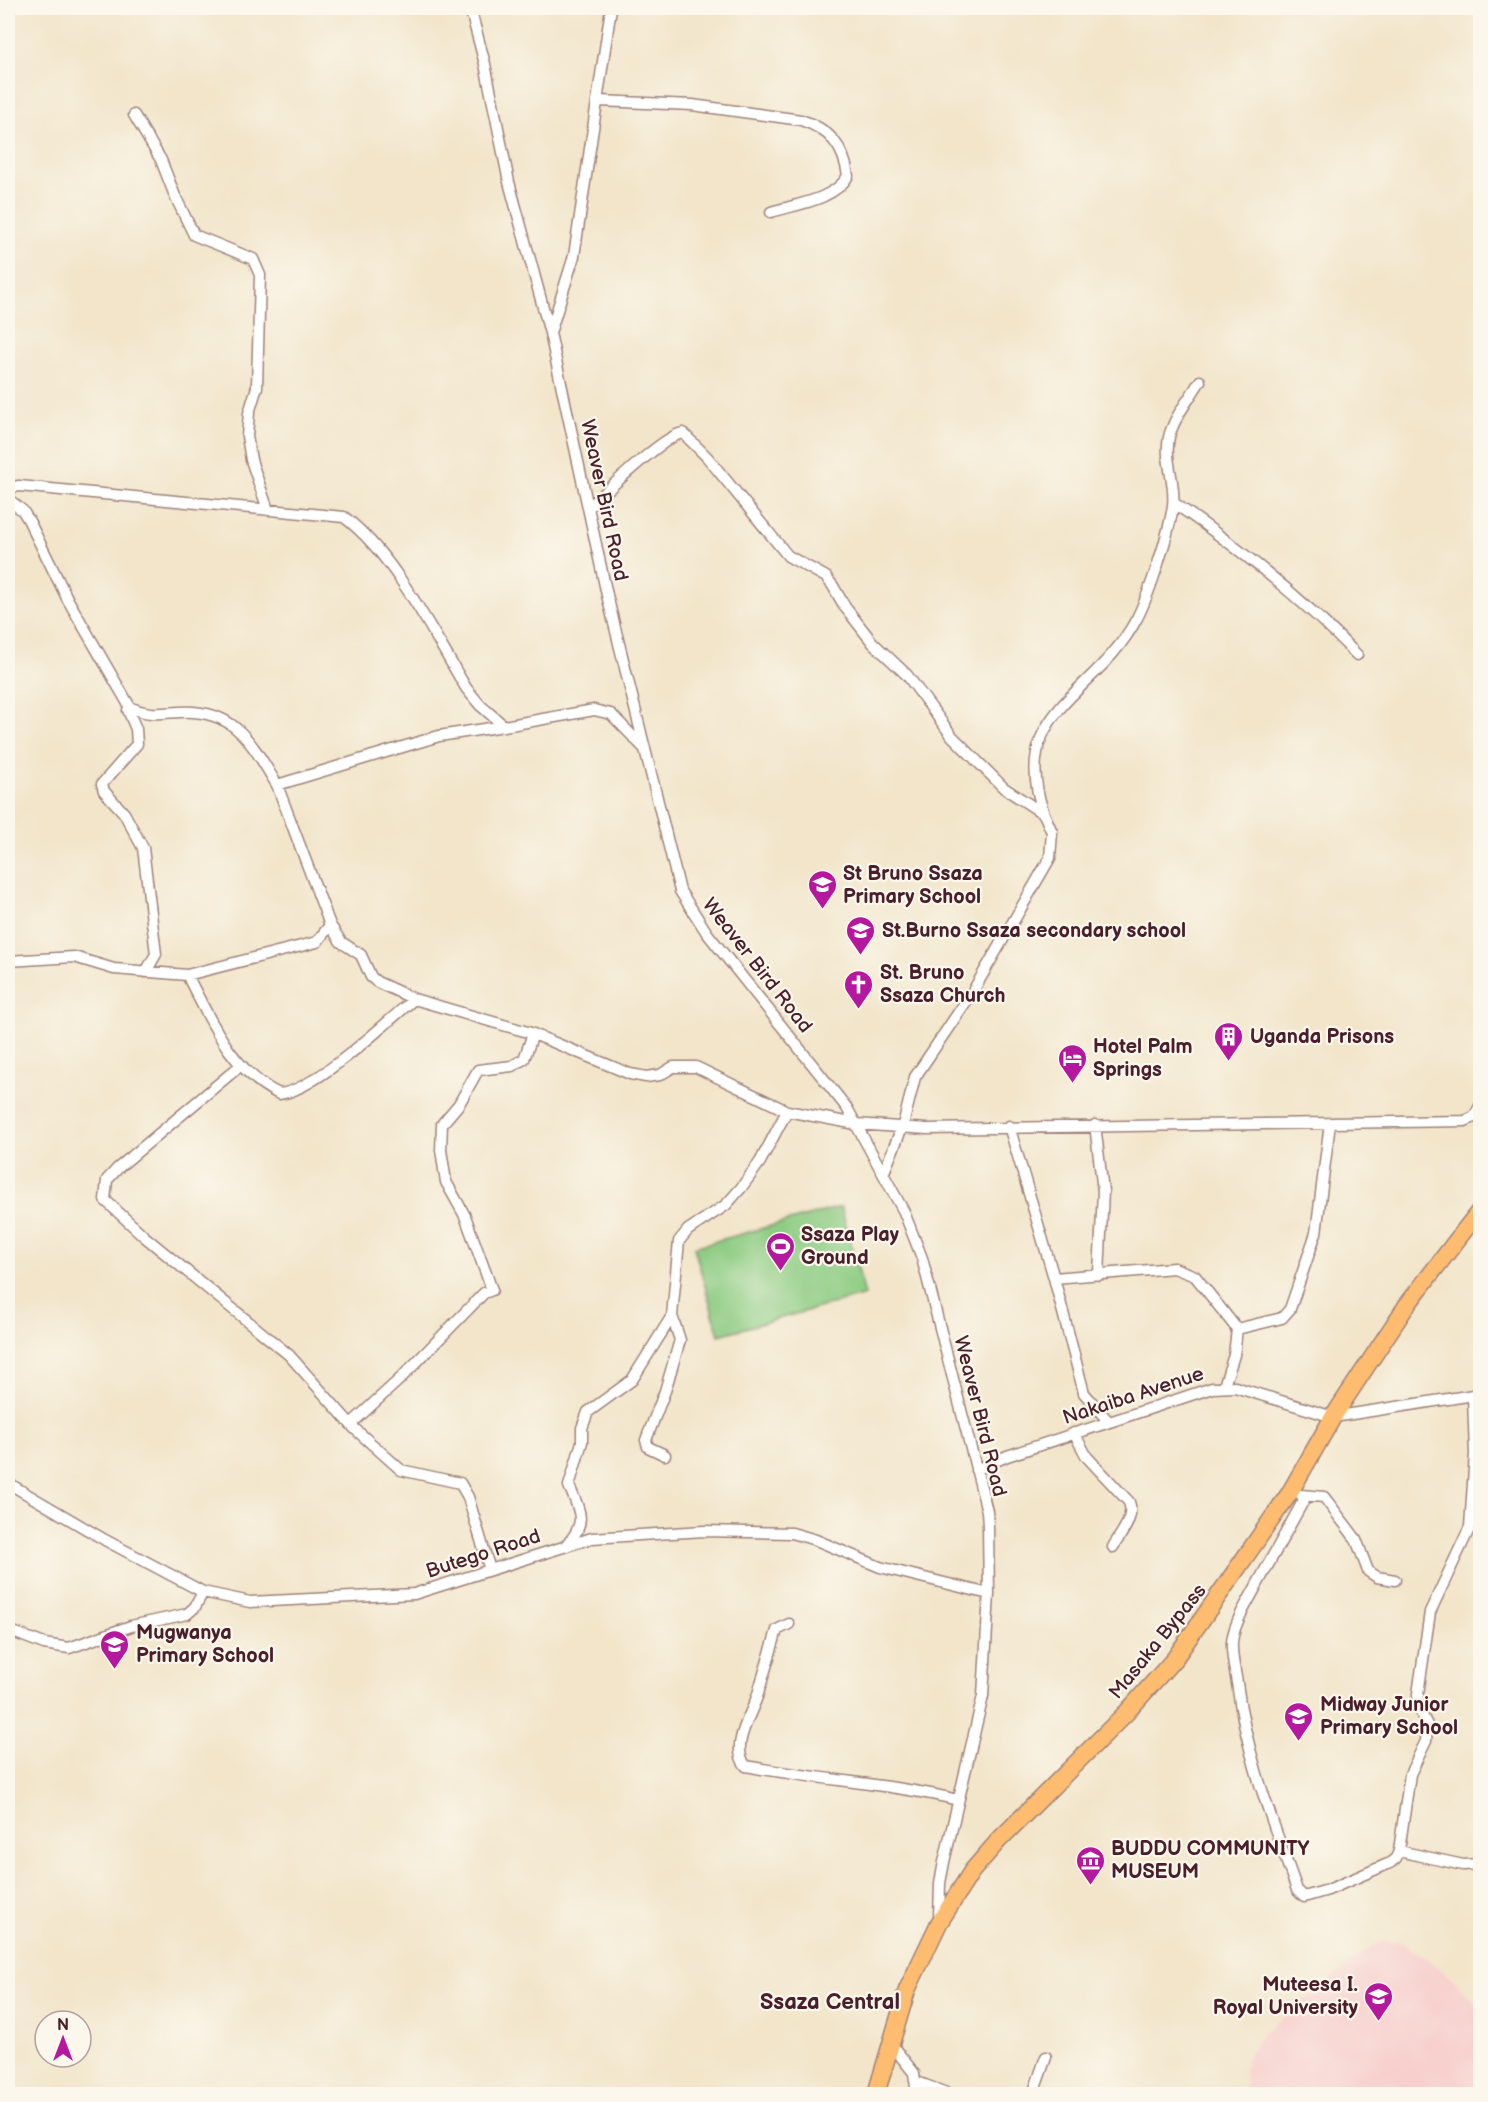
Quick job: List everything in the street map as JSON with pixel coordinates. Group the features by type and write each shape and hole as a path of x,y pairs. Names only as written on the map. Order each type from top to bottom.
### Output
{"highway":[{"name":"Masaka Bypass","path":"876,2094 908,1990 939,1923 972,1871 999,1840 1127,1712 1175,1658 1289,1494 1333,1417 1407,1305 1480,1210"}],"street":[{"name":"Weaver Bird Road","path":"470,8 486,64 512,192 550,333 588,508 680,891 707,933 847,1108 884,1172 904,1212 922,1258 976,1470 987,1519 989,1594 983,1696 940,1883 939,1923"},
{"path":"550,333 574,256 599,101 611,8"},
{"path":"599,101 692,105 801,120 818,125 841,147 848,176 842,186 830,193 771,213"},
{"path":"134,115 161,160 194,235 253,259 257,265 260,275 257,387 249,413 247,436 251,460 268,510"},
{"path":"884,1172 903,1125 915,1077 923,1061 973,991 1050,858 1052,832 1035,789 1034,773 1041,733 1054,715 1110,660 1131,627 1146,597 1173,503 1168,440 1176,421 1200,381"},
{"path":"588,508 648,456 676,435 683,433 706,457 788,556 826,577 873,643 920,690 952,736 1004,788 1044,814"},
{"path":"8,488 31,487 344,517 361,530 390,566 466,688 504,726"},
{"path":"8,499 23,511 29,521 68,600 130,707 147,714 203,713 222,718 241,730 277,785 330,924 341,942 361,955 371,977 414,999 533,1034 630,1074 646,1077 660,1075 673,1067 696,1067 787,1111 856,1124 903,1125 927,1129 1465,1121 1474,1117 1480,1106"},
{"path":"1173,503 1236,546 1309,608 1357,655"},
{"path":"130,707 128,710 136,729 137,744 102,784 104,791 124,813 141,840 150,886 156,954 170,973"},
{"path":"277,785 439,736 594,710 611,714 646,751"},
{"path":"317,942 330,924"},
{"path":"8,961 74,957 114,969 187,975 317,942 341,942"},
{"path":"146,972 156,954"},
{"path":"187,975 232,1055 269,1089 279,1094 291,1092 306,1084 360,1044 414,999"},
{"path":"351,1424 400,1379 484,1293 492,1290 465,1216 446,1182 441,1150 442,1124 459,1104 478,1070 512,1066 524,1059 533,1034"},
{"path":"241,1065 118,1168 107,1180 105,1200 145,1238 289,1354 351,1424 401,1470 460,1483 468,1497 489,1570"},
{"path":"666,1455 648,1447 646,1440 665,1391 680,1340 672,1316 677,1254 682,1235 726,1205 741,1188 760,1162 787,1111"},
{"path":"1237,1329 1282,1318 1290,1309 1316,1233 1330,1123"},
{"path":"1095,1125 1103,1191 1099,1275"},
{"path":"1009,1126 1054,1278 1084,1393 1109,1422"},
{"path":"1054,1278 1174,1268 1195,1276 1237,1329 1234,1355 1224,1386"},
{"path":"566,1545 577,1534 581,1514 569,1486 582,1442 584,1420 588,1412 632,1380 672,1316"},
{"name":"Nakaiba Avenue","path":"976,1470 1007,1456 1074,1433 1224,1386 1235,1387 1333,1417 1477,1395"},
{"path":"1306,1496 1235,1628 1232,1644 1241,1714 1268,1811 1300,1895 1310,1896 1390,1863 1399,1851 1410,1774 1426,1741 1427,1725 1418,1707 1418,1694 1430,1612 1470,1527 1477,1395"},
{"path":"1074,1433 1087,1457 1129,1502 1131,1516 1113,1547"},
{"name":"Butego Road","path":"8,1483 105,1540 203,1592 250,1602 414,1594 592,1538 704,1530 782,1531 816,1540 880,1567 989,1594"},
{"path":"1289,1494 1324,1497 1356,1539 1371,1575 1395,1580"},
{"path":"8,1630 44,1644 69,1648 131,1626 187,1614 195,1607 203,1592"},
{"path":"789,1624 777,1629 757,1698 745,1720 741,1761 746,1766 816,1778 903,1787 958,1800"},
{"path":"1399,1851 1463,1865 1480,1864"},
{"path":"891,2044 911,2067 917,2082 917,2094"},
{"path":"1033,2094 1046,2057"},
{"path":"917,2082 949,2094"}],"shaded area":[{"name":"Muteesa I. Royal University","path":"1384,1942 1400,1942 1425,1957 1453,1979 1480,2008 1480,2094 1246,2094 1244,2072 1249,2052 1262,2034 1371,1947"}],"green space":[{"name":"Ssaza Play Ground","path":"841,1207 865,1295 719,1335 694,1247"}],"place":[{"name":"St Bruno Ssaza Primary School","path":"822,910"},
{"name":"St.Burno Ssaza secondary school","path":"861,956"},
{"name":"St. Bruno Ssaza Church","path":"859,1010"},
{"name":"Uganda Prisons","path":"1229,1062"},
{"name":"Hotel Palm Springs","path":"1072,1084"},
{"name":"Ssaza Play Ground","path":"780,1272"},
{"name":"Mugwanya Primary School","path":"115,1670"},
{"name":"Midway Junior Primary School","path":"1299,1742"},
{"name":"BUDDU COMMUNITY MUSEUM","path":"1090,1886"},
{"name":"Muteesa I. Royal University","path":"1379,2022"}],"district":[{"name":"Ssaza Central","path":"830,2001"}]}
